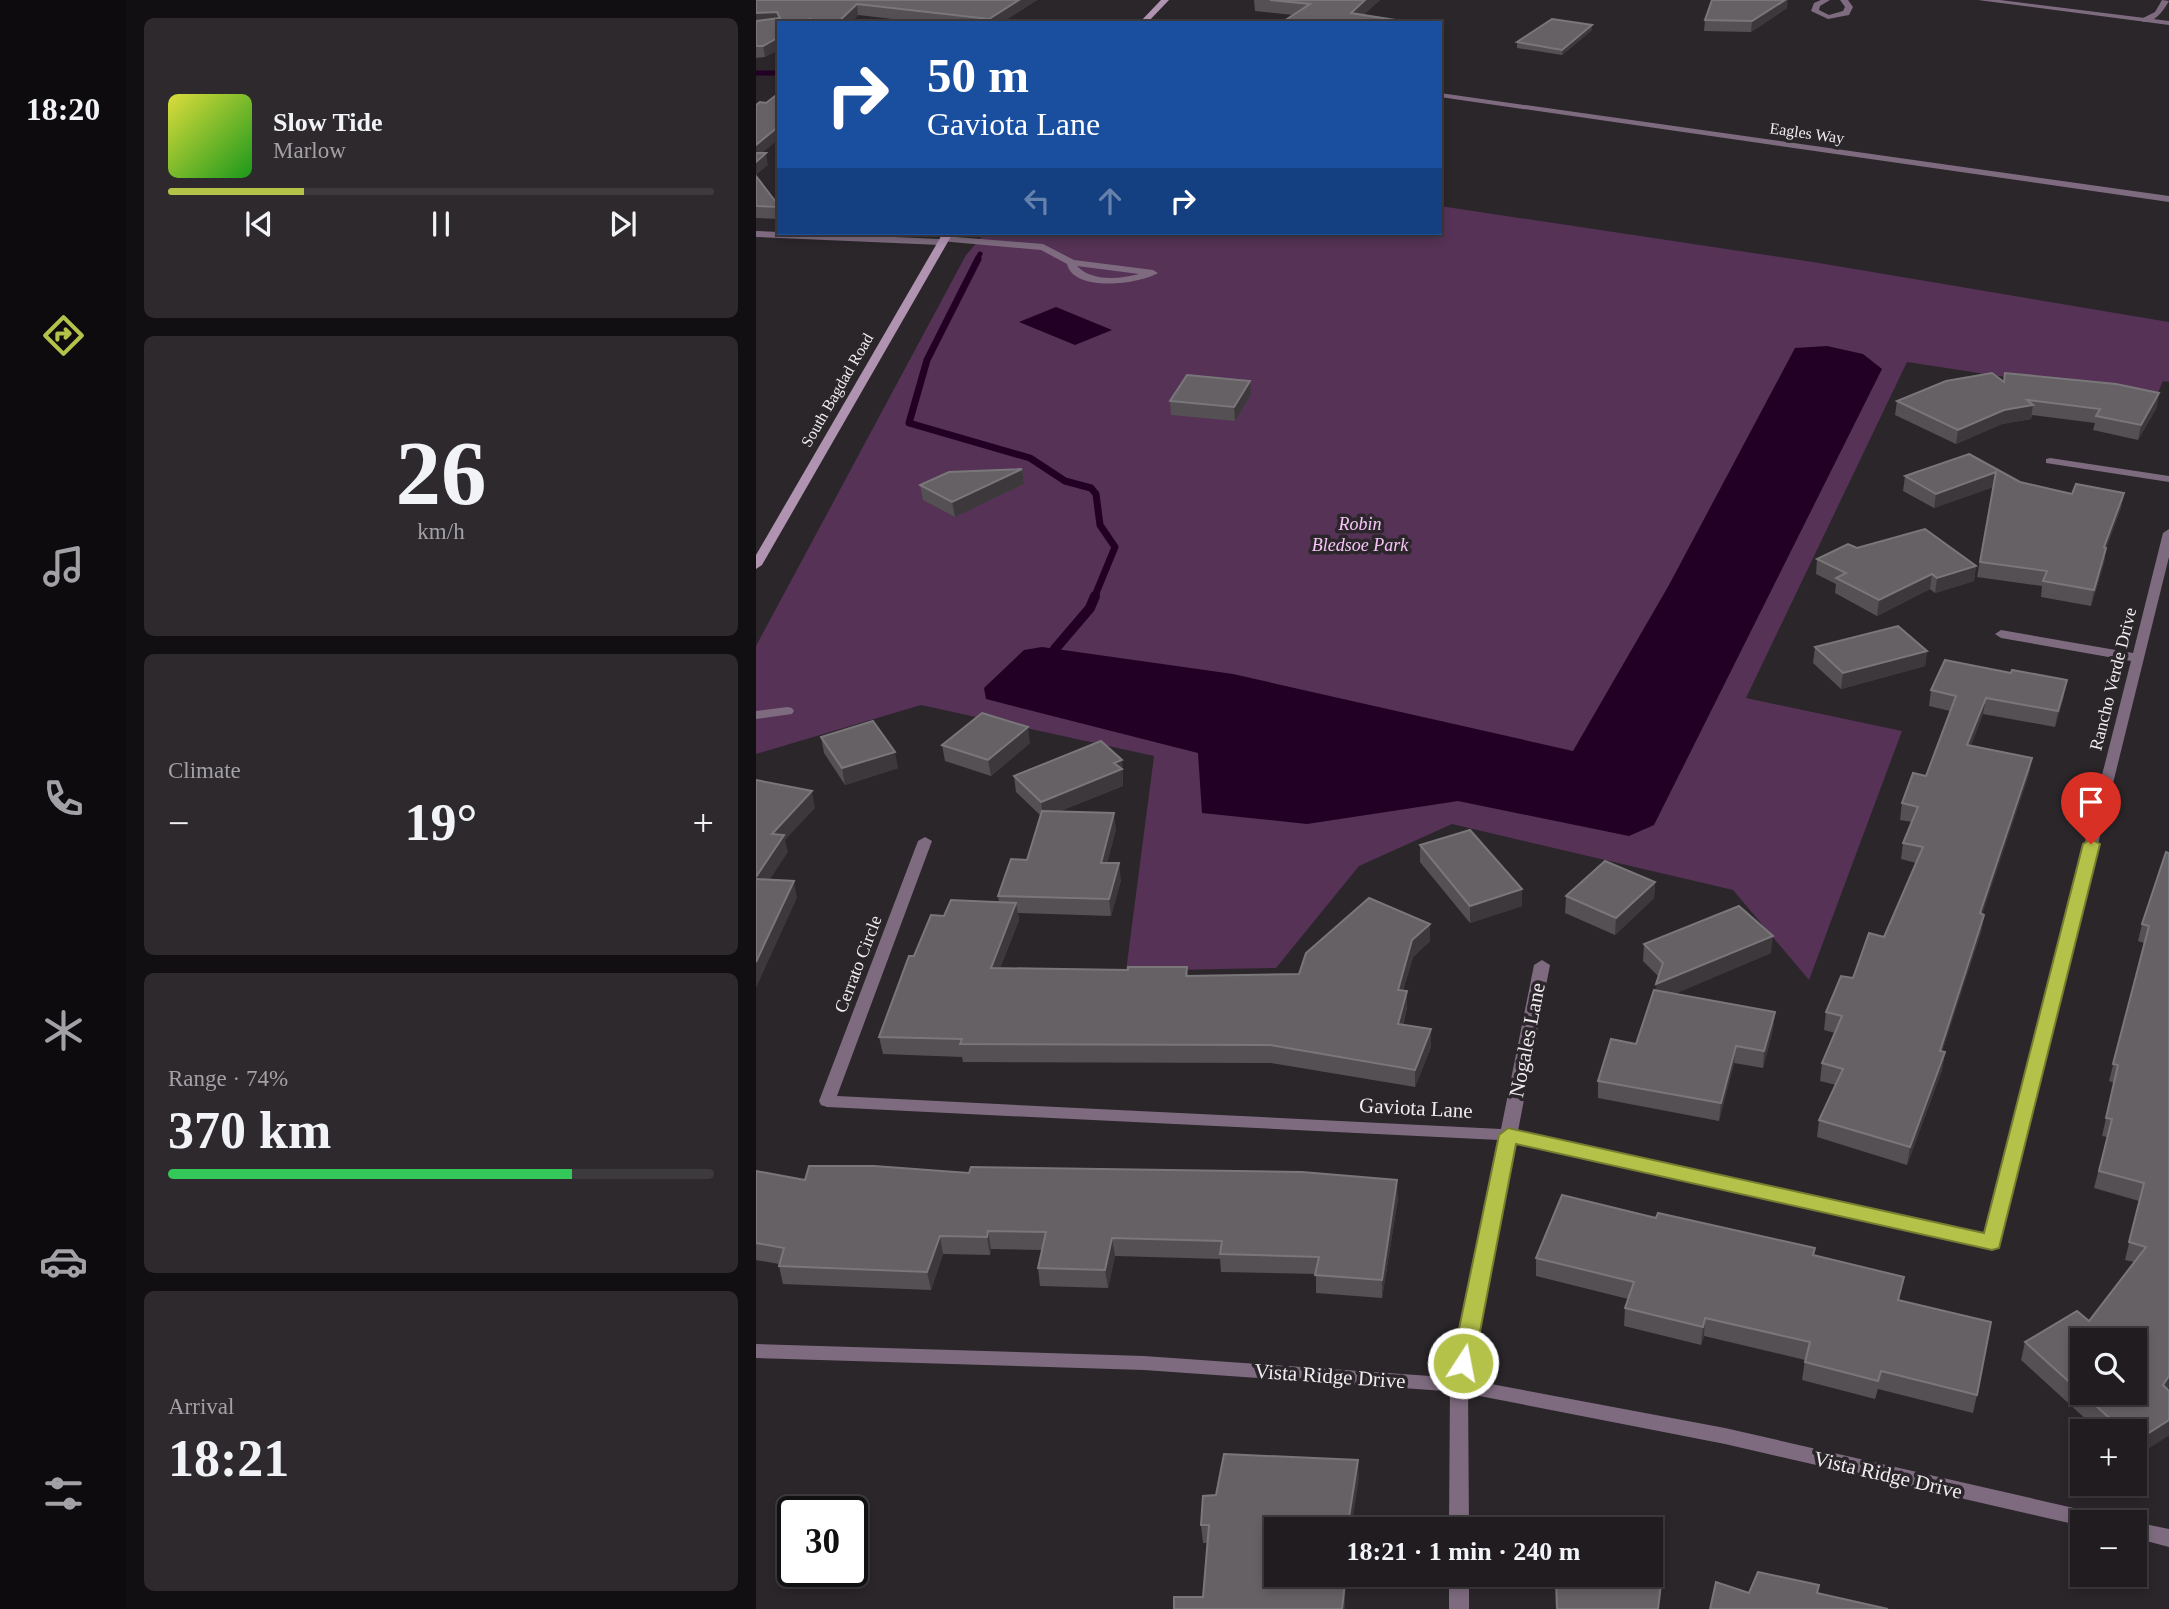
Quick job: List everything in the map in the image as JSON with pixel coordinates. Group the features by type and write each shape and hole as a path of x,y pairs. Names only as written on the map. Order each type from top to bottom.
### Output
{"main road":[{"path":"1145,21 1165,0"},
{"name":"South Bagdad Road","path":"756,565 944,238"}],"street":[{"path":"1826,0 1817,5 1815,11 1828,18 1846,13 1849,7 1844,0"},
{"path":"1982,0 2054,4 2169,23"},
{"path":"2146,20 2158,13 2166,0"},
{"name":"Eagles Way","path":"1442,95 2169,198"},
{"path":"756,234 777,234"},
{"path":"825,235 944,238 1043,247 1072,263 1153,273 1117,281 1078,274 1072,263"},
{"path":"2050,461 2169,479"},
{"name":"Rancho Verde Drive","path":"1992,1242 2169,533"},
{"path":"2001,634 2138,658"},
{"path":"756,715 787,711"},
{"name":"Cerrato Circle","path":"827,1101 925,841"},
{"name":"Nogales Lane","path":"1459,1517 1459,1385 1542,965"},
{"name":"Gaviota Lane","path":"827,1101 1508,1135 1992,1242"},
{"name":"Vista Ridge Drive","path":"756,1351 1144,1363 1459,1385 1725,1436 2070,1515"},
{"path":"2147,1533 2169,1538"},
{"path":"1458,1609 1459,1587"}],"green space":[{"name":"Robin Bledsoe Park","path":"1442,206 1813,262 2169,322 2169,382 2163,381 2155,400 1907,362 1746,698 1902,731 1809,980 1733,890 1452,824 1359,866 1276,968 1126,971 1154,756 921,705 756,754 756,646 966,255 983,235 1442,235"}],"shaded area":[{"path":"1056,307 1112,330 1075,345 1019,322"},
{"path":"1827,346 1863,354 1882,369 1654,825 1629,836 1458,801 1307,824 1202,813 1198,753 986,699 984,688 1024,650 1042,647 1233,674 1573,751 1669,585 1795,348"}],"building":[{"path":"756,0 1019,0 989,19 857,4 839,21 777,21 777,38 763,46 756,46 756,21 780,18 777,12 756,13"},
{"path":"1270,0 1365,0 1351,13 1402,21 1284,21 1310,4"},
{"path":"1712,0 1785,0 1752,21 1705,20"},
{"path":"1552,19 1592,25 1562,50 1517,42"},
{"path":"777,95 777,128 756,145 756,105 760,102 766,103"},
{"path":"756,153 766,153 756,162"},
{"path":"756,176 777,207 756,206"},
{"path":"1992,373 2004,382 2005,373 2116,384 2159,393 2141,425 2096,416 2100,409 2027,400 2033,405 2004,410 1958,430 1897,401 1946,381"},
{"path":"1187,375 1250,381 1234,407 1170,401"},
{"path":"1969,454 2020,482 2072,494 2076,484 2124,493 2104,547 2106,548 2094,590 2043,581 2047,571 1980,562 1996,472 1936,494 1905,476"},
{"path":"1022,469 952,502 920,485 949,472"},
{"path":"1925,529 1976,566 1937,578 1932,574 1879,600 1836,578 1846,573 1817,559 1848,544 1857,548"},
{"path":"1898,626 1927,651 1843,673 1815,647"},
{"path":"1945,660 2011,673 2012,670 2067,680 2058,711 1986,698 1967,745 2032,758 1980,913 1984,915 1940,1051 1945,1052 1910,1147 1819,1120 1843,1069 1822,1063 1842,1016 1826,1012 1841,976 1853,978 1869,933 1884,937 1923,847 1903,843 1918,807 1902,803 1913,773 1926,776 1956,696 1931,690"},
{"path":"982,713 1028,727 988,760 942,745"},
{"path":"873,721 895,752 842,768 821,737"},
{"path":"1101,741 1122,760 1114,763 1122,769 1041,802 1014,776"},
{"path":"756,780 812,791 772,834 784,835 756,877"},
{"path":"1042,811 1114,813 1101,863 1119,863 1109,899 998,896 1011,859 1027,860"},
{"path":"1470,830 1522,889 1470,906 1420,845"},
{"path":"2166,852 2169,853 2169,1376 2163,1385 2169,1391 2169,1420 2147,1434 2147,1419 2111,1419 2095,1405 2147,1405 2147,1328 2070,1328 2070,1382 2025,1342 2077,1311 2089,1321 2146,1247 2129,1242 2144,1183 2099,1171 2112,1119 2106,1118 2118,1065 2113,1064 2149,926 2142,924"},
{"path":"1605,861 1655,882 1616,918 1566,896"},
{"path":"756,879 794,881 756,962"},
{"path":"1369,898 1430,924 1412,940 1398,990 1407,991 1398,1024 1431,1029 1415,1070 1270,1045 960,1044 962,1039 879,1037 909,956 914,956 931,915 944,916 951,900 1016,903 991,968 1128,970 1128,967 1187,967 1186,976 1299,974 1306,953"},
{"path":"1739,906 1773,936 1656,984 1663,963 1644,944"},
{"path":"1654,990 1775,1012 1764,1051 1736,1046 1721,1103 1598,1081 1611,1039 1636,1044"},
{"path":"809,1166 874,1166 969,1173 971,1167 1302,1172 1397,1180 1382,1280 1315,1275 1319,1257 1220,1254 1222,1241 1112,1238 1105,1270 1038,1268 1046,1232 988,1231 987,1237 940,1236 927,1272 779,1266 784,1248 756,1243 756,1171 805,1180"},
{"path":"1562,1195 1656,1218 1658,1213 1815,1248 1813,1255 1904,1277 1898,1300 1991,1322 1977,1395 1881,1371 1878,1381 1805,1362 1810,1342 1705,1318 1703,1327 1625,1308 1634,1282 1536,1258"},
{"path":"1224,1454 1358,1460 1349,1517 1264,1517 1264,1587 1345,1587 1342,1609 1174,1609 1174,1597 1203,1597 1209,1525 1201,1525 1203,1496 1216,1495"},
{"path":"1758,1572 1819,1585 1817,1593 1888,1609 1710,1609 1716,1582 1749,1593"},
{"path":"1556,1587 1661,1587 1658,1609 1557,1609"}],"waterway":[{"path":"756,73 777,73"},
{"path":"977,260 980,254"},
{"path":"978,259 927,360 909,423 1030,458 1065,481 1091,488 1096,494 1100,525 1115,547 1094,598"},
{"path":"1055,649 1090,608 1095,596"}],"route":[{"path":"1463,1363 1508,1135 1992,1242 2091,844"}]}
